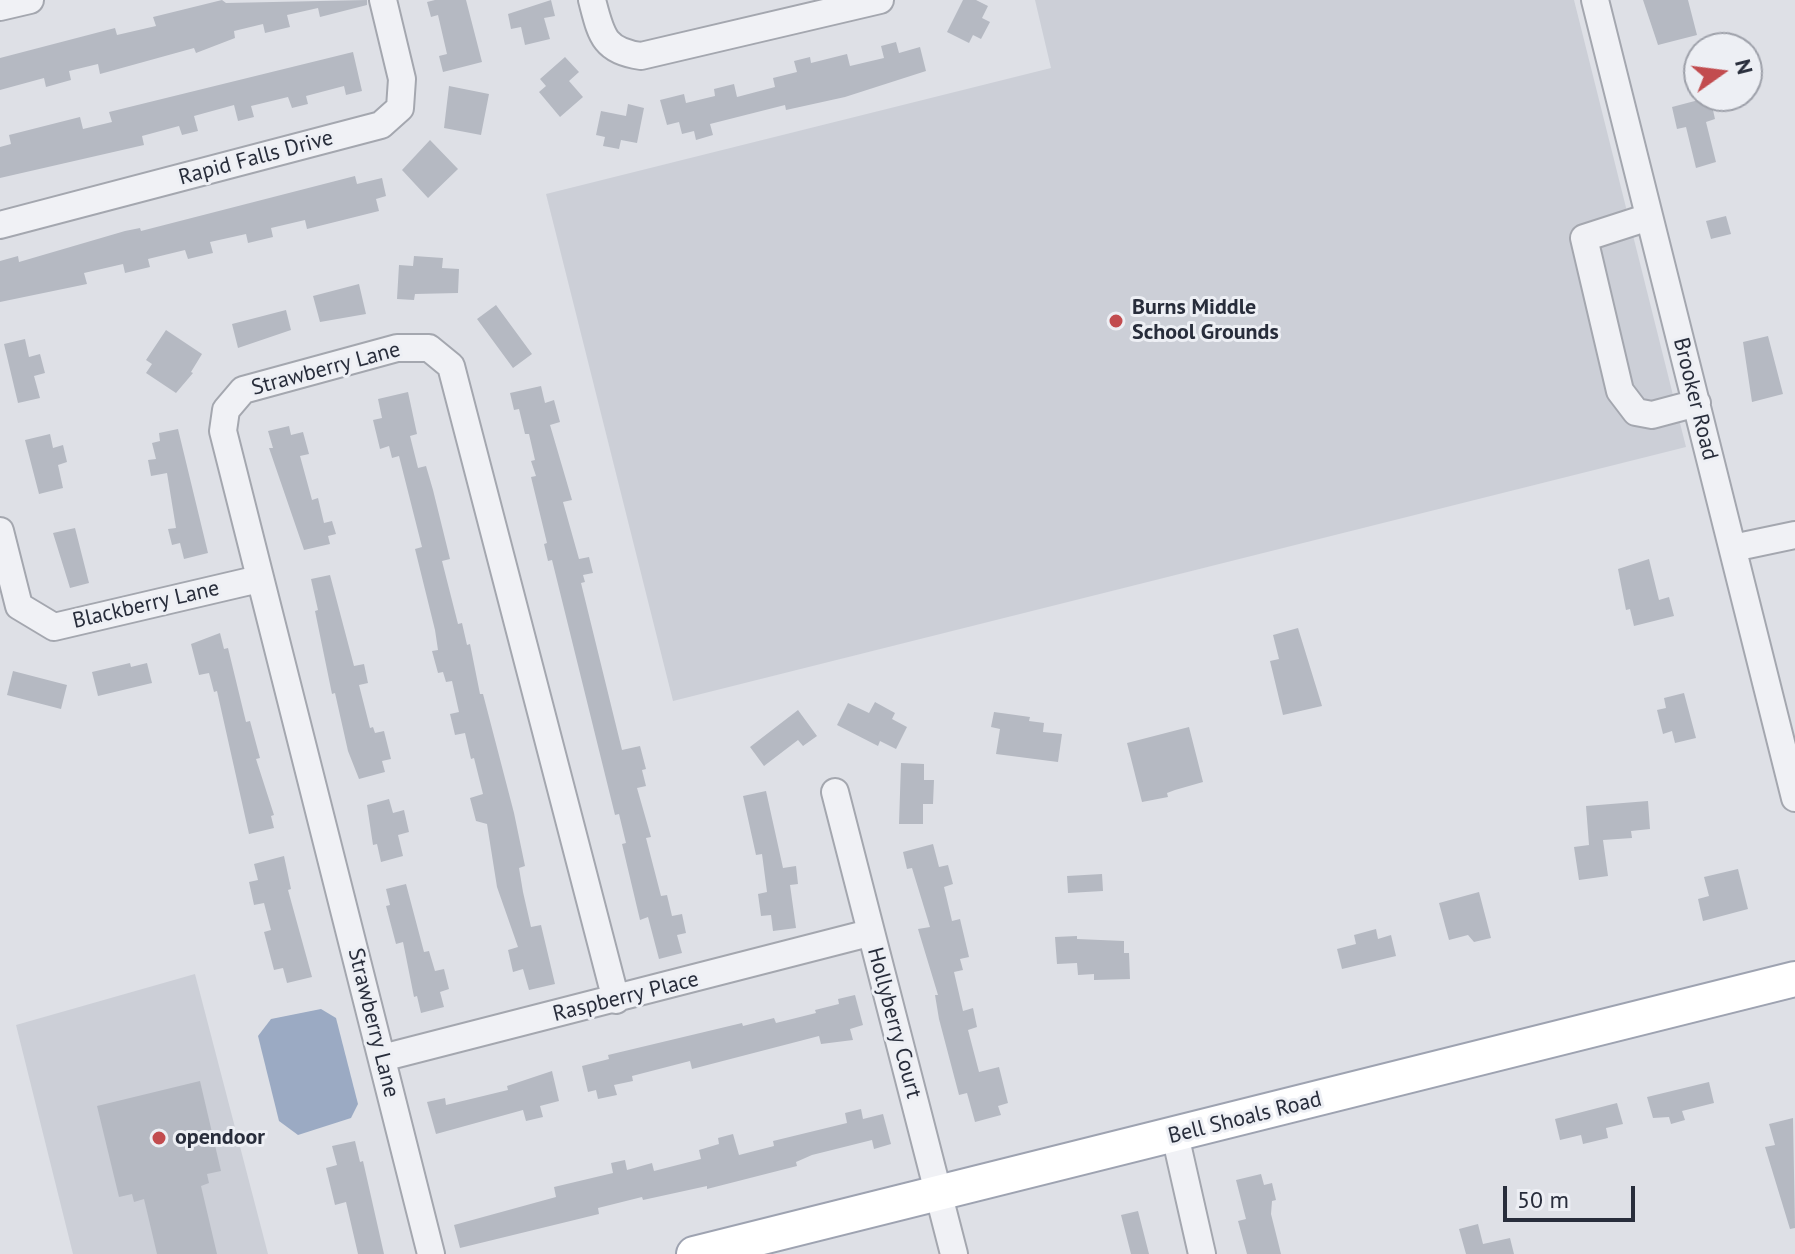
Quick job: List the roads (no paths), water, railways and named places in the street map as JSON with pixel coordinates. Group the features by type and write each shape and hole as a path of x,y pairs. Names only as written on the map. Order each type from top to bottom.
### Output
{"main road":[{"name":"Bell Shoals Road","path":"694,1254 1795,979"}],"street":[{"path":"0,7 30,0"},
{"name":"Rapid Falls Drive","path":"0,225 381,125 400,108 402,79 383,0"},
{"path":"592,0 601,36 620,54 641,56 880,0"},
{"name":"Brooker Road","path":"1595,0 1795,798"},
{"path":"1649,217 1584,238 1620,391 1636,412 1652,415 1697,403"},
{"name":"Strawberry Lane","path":"431,1254 223,431 226,410 235,396 258,384 397,348 429,348 446,358 455,376 616,1000"},
{"name":"Blackberry Lane","path":"0,531 19,606 54,627 259,579"},
{"path":"1733,548 1795,535"},
{"name":"Hollyberry Court","path":"835,792 954,1254"},
{"name":"Raspberry Place","path":"382,1058 869,933"},
{"path":"1175,1135 1202,1254"}],"water":[{"path":"321,1009 336,1018 358,1104 351,1118 298,1135 279,1121 258,1036 271,1019"}],"place":[{"name":"Burns Middle School Grounds","path":"1116,321"},
{"name":"opendoor","path":"159,1138"}]}
